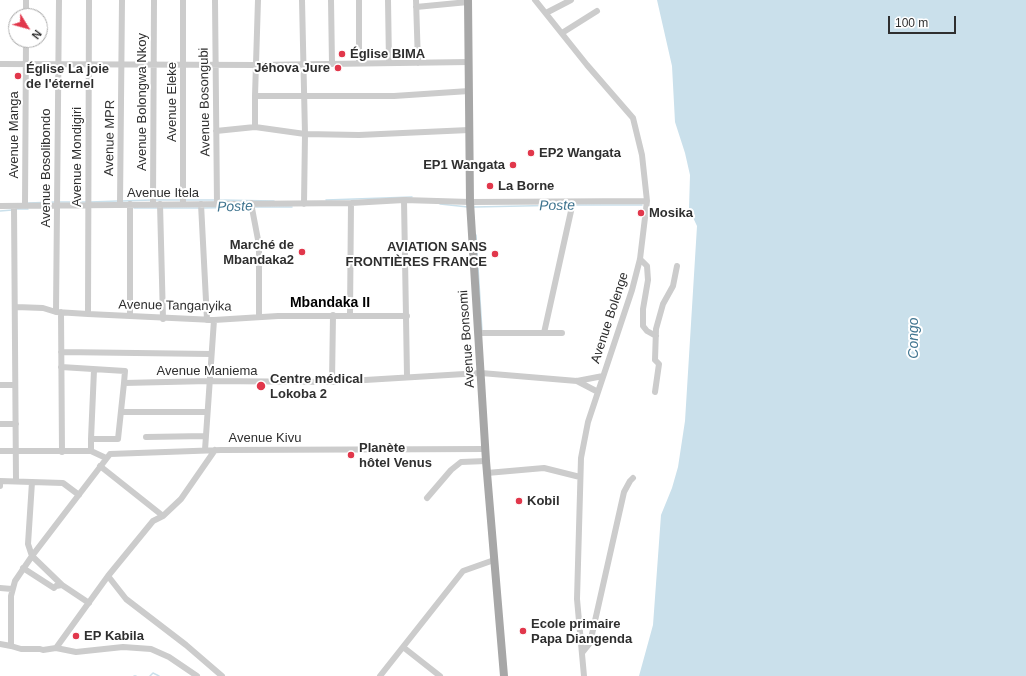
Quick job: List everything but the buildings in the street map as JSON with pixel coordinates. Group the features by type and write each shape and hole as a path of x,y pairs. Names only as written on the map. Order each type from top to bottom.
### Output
{"main road":[{"name":"Avenue Bonsomi","path":"468,1 470,202 485,449 504,676"}],"street":[{"name":"Avenue Bosolibondo","path":"59,0 57,205 62,452"},
{"name":"Avenue Mondigiri","path":"88,314 87,204 89,0"},
{"name":"Avenue MPR","path":"120,204 122,0"},
{"name":"Avenue Bolongwa Nkoy","path":"153,204 154,0"},
{"name":"Avenue Eleke","path":"183,0 183,204"},
{"name":"Avenue Bosongubi","path":"215,0 217,204"},
{"path":"254,127 258,0"},
{"path":"302,0 305,134 304,204"},
{"path":"331,0 332,64"},
{"path":"359,0 359,63"},
{"path":"388,0 389,63"},
{"name":"Avenue Bolenge","path":"535,0 633,118 642,155 647,201 640,259 632,290 603,376 584,440 580,477 577,600 584,676"},
{"path":"546,14 571,0"},
{"path":"418,63 416,3 468,1"},
{"path":"562,33 597,11"},
{"name":"Avenue Manga","path":"25,205 26,48"},
{"path":"0,64 256,65 469,62"},
{"path":"255,96 394,96 469,91"},
{"path":"216,130 254,127 305,134 359,135 469,130"},
{"path":"404,200 408,376"},
{"name":"Avenue Itela","path":"0,206 87,204 304,204 404,200 470,202 647,201"},
{"path":"544,333 573,202"},
{"path":"251,203 259,245 260,316"},
{"path":"350,315 351,203"},
{"path":"130,204 130,315"},
{"path":"160,204 163,319"},
{"path":"202,204 211,354 205,450"},
{"path":"14,206 16,307 16,481"},
{"path":"640,259 647,266 648,280 643,309 643,326 647,331 656,336"},
{"path":"655,392 659,364 655,360 656,336 662,304 673,286 677,266"},
{"name":"Avenue Tanganyika","path":"16,307 43,308 59,312 130,315 163,319 210,320 260,316 407,316"},
{"path":"332,382 333,316"},
{"path":"479,334 562,333"},
{"path":"61,352 211,354"},
{"path":"60,367 94,370 125,370 118,439 91,439"},
{"path":"91,450 94,370"},
{"name":"Avenue Maniema","path":"124,383 209,381 332,382 408,376 481,373 577,381"},
{"path":"577,381 603,376"},
{"path":"577,381 598,392"},
{"path":"0,385 15,385"},
{"path":"121,412 207,412"},
{"path":"0,424 16,424"},
{"path":"146,437 206,436"},
{"name":"Avenue Kivu","path":"56,648 108,576 153,521 163,516 181,499 214,450 485,449"},
{"path":"0,451 62,452 91,450 106,458"},
{"path":"11,646 10,607 12,589 23,568 106,458 114,452 214,450"},
{"path":"427,498 451,470 461,462 486,461"},
{"path":"100,466 163,516"},
{"path":"487,473 544,468 580,477"},
{"path":"582,653 590,643 624,492 626,486 634,478"},
{"path":"0,486 0,481 63,483 79,495"},
{"path":"32,482 27,539 32,556 62,585 89,603"},
{"path":"381,676 463,571 494,560"},
{"path":"23,568 54,588 62,585"},
{"path":"108,576 126,598 186,645 222,676"},
{"path":"0,588 12,589"},
{"path":"0,644 21,649 43,650 56,648 76,652 123,647 151,649 169,657 197,676"},
{"path":"403,647 440,676"}],"water":[{"name":"Congo","path":"657,0 1026,0 1026,676 639,676 653,625 661,515 672,488 678,467 685,421 697,226 689,209 690,175 675,122 672,66"}],"waterway":[{"path":"326,200 412,197"},
{"path":"122,201 152,200"},
{"path":"156,200 182,200"},
{"path":"186,200 216,200"},
{"path":"220,200 274,201"},
{"path":"90,202 118,201"},
{"path":"28,203 56,202"},
{"path":"60,202 86,202"},
{"name":"Poste","path":"440,204 468,207"},
{"name":"Poste","path":"474,207 570,205"},
{"name":"Poste","path":"574,205 642,205"},
{"name":"Poste","path":"204,208 250,207"},
{"name":"Poste","path":"254,207 292,207"},
{"name":"Poste","path":"134,208 158,208"},
{"name":"Poste","path":"162,208 200,208"},
{"name":"Poste","path":"16,209 28,209"},
{"name":"Poste","path":"0,211 12,210"},
{"path":"476,235 482,331"},
{"path":"150,676 153,673 159,676"}],"place":[{"name":"Église BIMA","path":"342,54"},
{"name":"Jéhova Jure","path":"338,68"},
{"name":"Église La joie de l'éternel","path":"18,76"},
{"name":"EP2 Wangata","path":"531,153"},
{"name":"EP1 Wangata","path":"513,165"},
{"name":"La Borne","path":"490,186"},
{"name":"Mosika","path":"641,213"},
{"name":"Marché de Mbandaka2","path":"302,252"},
{"name":"AVIATION SANS FRONTIÈRES FRANCE","path":"495,254"},
{"name":"Centre médical Lokoba 2","path":"261,386"},
{"name":"Planète hôtel Venus","path":"351,455"},
{"name":"Kobil","path":"519,501"},
{"name":"Ecole primaire Papa Diangenda","path":"523,631"},
{"name":"EP Kabila","path":"76,636"}],"district":[{"name":"Mbandaka II","path":"330,303"}]}
